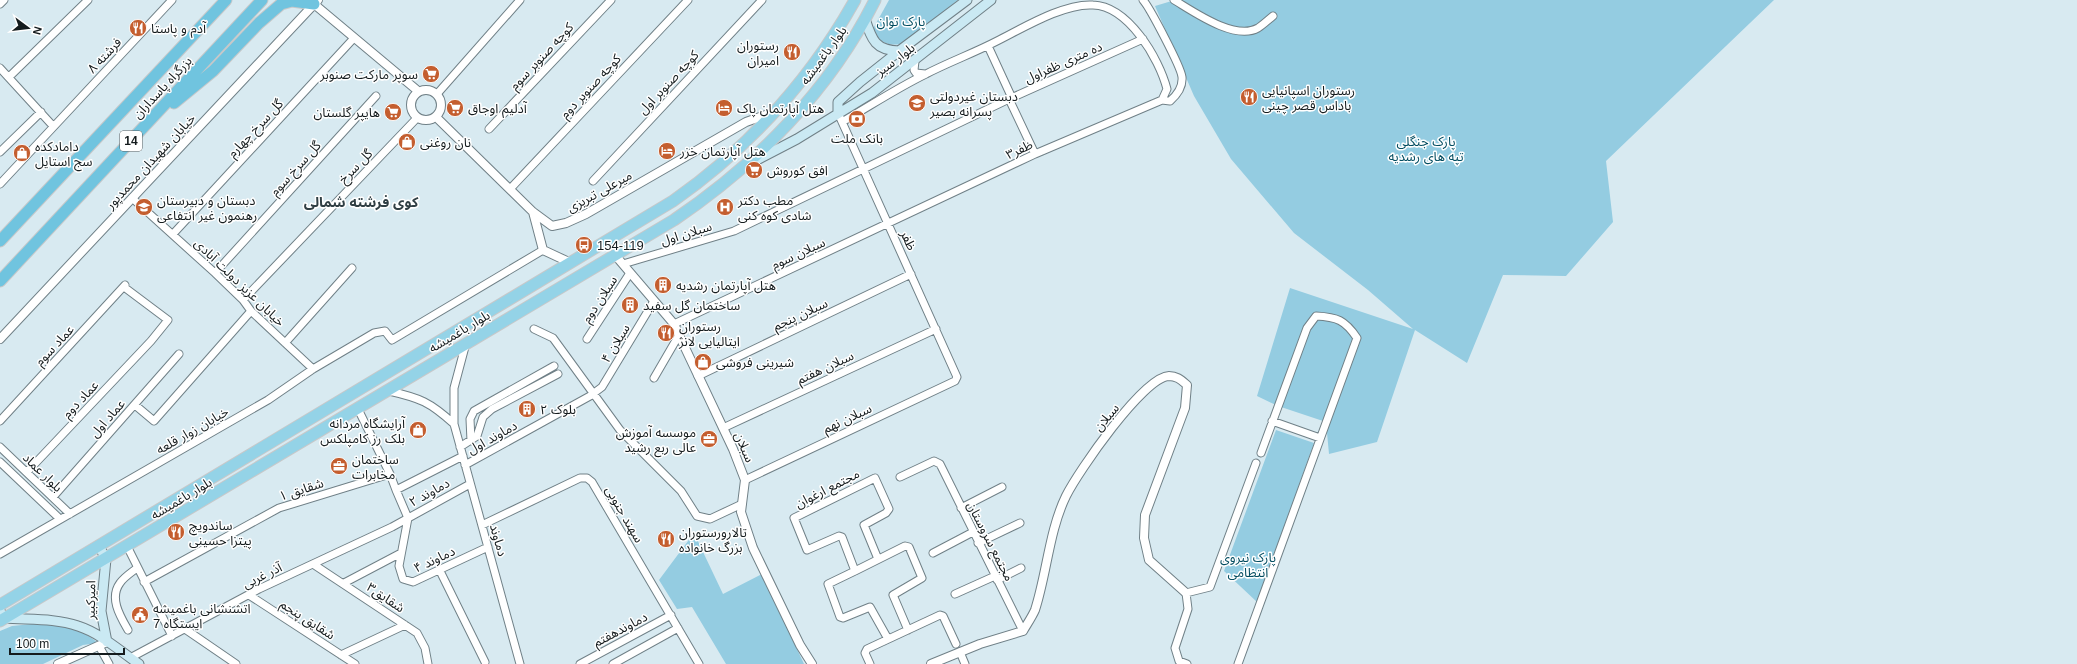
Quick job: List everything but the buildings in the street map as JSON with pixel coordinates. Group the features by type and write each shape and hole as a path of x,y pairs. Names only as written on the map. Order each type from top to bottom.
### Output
{"highway":[{"name":"بزرگراه پاسداران","path":"0,241 226,0"},
{"name":"بزرگراه پاسداران","path":"0,281 262,0"},
{"path":"143,128 213,71 281,4 292,1 316,2"}],"main road":[{"name":"بلوار باغمیشه","path":"0,604 674,201 737,152 777,111 808,73 832,38 855,0"},
{"name":"بلوار باغمیشه","path":"1,616 127,546 389,391 466,343 681,216 710,196 748,165 812,95 844,52 875,0"},
{"path":"838,113 838,102 860,82 967,0"},
{"name":"بلوار سبز","path":"748,165 797,139 872,93 915,61 991,0"},
{"path":"865,19 872,39 878,46 888,50 900,51"},
{"path":"99,546 106,558"},
{"name":"امیرکبیر","path":"103,644 101,611 106,558"},
{"path":"1,616 54,620 78,626 103,644 139,664"}],"street":[{"path":"0,4 4,0"},
{"path":"9,77 88,0"},
{"name":"فرشته ۸","path":"0,184 172,0"},
{"path":"437,94 520,0"},
{"name":"کوچه صنوبر سوم","path":"489,129 611,0"},
{"name":"کوچه صنوبر دوم","path":"510,189 688,0"},
{"name":"کوچه صنوبر اول","path":"593,181 762,0"},
{"name":"ظفر۳","path":"888,224 1035,154 1162,100 1170,101 1179,93 1182,78 1159,26 1143,0"},
{"path":"1174,0 1214,23 1242,32 1258,28 1273,16"},
{"path":"316,2 354,38 418,91"},
{"name":"خیابان شهیدان محمدپور","path":"0,339 316,2"},
{"path":"842,122 925,74 1071,7 1093,5 1112,10 1143,39 1165,81 1167,89 1162,100"},
{"name":"گل سرخ چهارم","path":"173,234 354,38"},
{"name":"ده متری ظفراول","path":"864,170 1011,99 1143,39"},
{"path":"988,46 1035,154"},
{"path":"915,61 914,70 916,73 925,74"},
{"path":"1,71 9,77 54,126"},
{"path":"428,89 437,94 441,103 441,108 436,117 427,120 417,118 411,109 411,99 418,91 428,89"},
{"name":"گل سرخ سوم","path":"215,273 376,96"},
{"name":"میرعلی تبریزی","path":"436,117 533,212 552,226 566,223 586,214 746,122 777,111"},
{"path":"0,152 41,112"},
{"name":"ظفر","path":"838,113 912,274 957,377"},
{"name":"گل سرخ","path":"244,300 417,118"},
{"name":"سبلان اول","path":"623,264 734,231 864,170"},
{"name":"خیابان عزیز دولت آبادی","path":"132,198 244,300 251,311 313,369"},
{"path":"533,212 544,250 571,263"},
{"name":"سبلان سوم","path":"674,324 888,224"},
{"name":"خیابان زوار قلعه","path":"0,554 268,400 313,369 374,333 385,331 392,340 544,250"},
{"name":"سبلان","path":"615,255 674,324 680,335 745,480 741,512 753,548 800,645 812,664"},
{"path":"285,343 352,268"},
{"name":"سبلان دوم","path":"587,339 630,273"},
{"name":"سبلان پنجم","path":"698,376 912,274"},
{"name":"عماد دوم","path":"27,472 151,341 168,320 124,286"},
{"name":"عماد سوم","path":"0,421 124,286"},
{"name":"سبلان ۴","path":"592,394 602,387 654,301"},
{"path":"135,405 154,421 251,311"},
{"path":"1238,664 1357,338 1350,327 1342,321 1328,317 1316,316 1306,328 1261,453"},
{"path":"534,329 553,338 592,394 620,430 681,491 697,516 710,519 742,504"},
{"name":"سبلان هفتم","path":"723,428 936,329"},
{"path":"654,378 680,335"},
{"name":"دماوند","path":"466,343 454,388 454,424 521,664"},
{"name":"عماد اول","path":"53,497 179,354"},
{"path":"472,441 470,420 474,410 554,366"},
{"path":"460,447 472,441 477,436 483,417 492,410 558,374"},
{"name":"سبلان","path":"1023,631 1034,611 1056,522 1066,496 1101,440 1131,405 1156,381 1168,376 1177,377 1187,385 1186,408 1145,515 1144,538 1149,560 1186,592"},
{"name":"سبلان نهم","path":"745,480 955,381 957,377"},
{"path":"368,385 376,398"},
{"path":"389,391 423,400 436,408 454,424"},
{"name":"دماوند اول","path":"465,466 592,394"},
{"path":"358,409 390,474 408,518"},
{"path":"1272,421 1320,438"},
{"name":"بلوار عماد","path":"0,447 70,514"},
{"path":"396,490 463,456"},
{"name":"مجتمع سروستان","path":"900,477 934,461 937,462 1023,631"},
{"name":"بلوار عماد","path":"0,462 60,519"},
{"path":"1187,664 1179,661 1175,648 1188,609 1186,592 1210,587 1256,463"},
{"name":"شقایق ۱","path":"144,582 279,508 390,474"},
{"name":"سهند جنوبی","path":"482,525 580,478 587,478 592,482 699,664"},
{"name":"مجتمع ارغوان","path":"855,571 841,536 808,550 794,518 875,478 889,509 886,513 864,525 878,559"},
{"name":"دماوند ۲","path":"404,510 408,518 470,484"},
{"path":"961,508 1002,488"},
{"name":"دماوند ۴","path":"408,518 401,553 400,572 403,579 408,582 413,582 440,571 488,547"},
{"name":"آذر غربی","path":"130,658 249,595 370,538 408,518"},
{"path":"978,543 1020,523"},
{"path":"933,552 973,532"},
{"path":"127,546 172,636"},
{"path":"888,640 870,607 843,618 840,617 828,584 907,546 922,575 921,581 893,595 908,630"},
{"path":"344,583 401,553"},
{"name":"شقایق۳","path":"313,564 344,583 417,633 424,648 428,664"},
{"path":"128,630 119,615 116,605 116,594 120,583 137,568"},
{"path":"955,594 1021,568"},
{"path":"440,571 485,662"},
{"name":"شقایق پنجم","path":"249,595 355,664"},
{"name":"دماوندهفتم","path":"580,664 671,615"},
{"path":"870,664 865,651 941,615 956,644"},
{"path":"341,655 405,625"},
{"path":"613,664 678,628"},
{"path":"185,630 236,664"},
{"path":"932,664 980,644 1023,631"},
{"path":"58,664 103,644 109,664"},
{"path":"960,652 965,664"}],"green space":[{"name":"پارک توان","path":"889,0 958,0 902,44 893,45 882,41 873,33 874,27"},
{"name":"پارک جنگلی تپه های رشدیه","path":"1175,0 1774,0 1606,161 1613,222 1566,276 1503,275 1467,363 1415,330 1377,442 1329,454 1326,422 1278,406 1257,396 1290,288 1413,329 1368,290 1294,233 1231,159 1194,96 1155,6"},
{"name":"پارک نیروی انتظامی","path":"1276,430 1314,443 1257,602 1224,571"},
{"path":"694,533 723,594 762,574 804,664 726,664 692,607 677,609 659,580"},
{"path":"42,623 78,631 92,638 98,643 83,645 43,664 0,664 0,631 12,626"}],"place":[{"name":"آدم و پاستا","path":"138,28"},
{"name":"رستوران امیران","path":"792,52"},
{"name":"سوپر مارکت صنوبر","path":"431,74"},
{"name":"رستوران اسپانیایی باداس قصر چینی","path":"1249,97"},
{"name":"دبستان غیردولتی پسرانه بصیر","path":"917,103"},
{"name":"آدلیم اوجاق","path":"455,108"},
{"name":"هتل آپارتمان پاک","path":"724,108"},
{"name":"هایپر گلستان","path":"393,112"},
{"name":"بانک ملت","path":"857,119"},
{"name":"نان روغنی","path":"407,142"},
{"name":"هتل آپارتمان خزر","path":"667,151"},
{"name":"دامادکده سج استایل","path":"22,153"},
{"name":"افق کوروش","path":"754,170"},
{"name":"دبستان و دبیرستان رهنمون غیر انتفاعی","path":"144,207"},
{"name":"مطب دکتر شادی کوه کنی","path":"725,207"},
{"name":"154-119","path":"584,245"},
{"name":"هتل آپارتمان رشدیه","path":"663,285"},
{"name":"ساختمان گل سفید","path":"630,305"},
{"name":"رستوران ایتالیایی لانژ","path":"666,333"},
{"name":"شیرینی فروشی","path":"703,362"},
{"name":"بلوک ۲","path":"527,409"},
{"name":"آرایشگاه مردانه بلک رز کامپلکس","path":"418,430"},
{"name":"موسسه آموزش عالی ربع رشید","path":"709,439"},
{"name":"ساختمان مخابرات","path":"339,466"},
{"name":"ساندویچ پیتزا حسینی","path":"176,532"},
{"name":"تالارورستوران بزرگ خانواده","path":"666,539"},
{"name":"اتشنشانی باغمیشه ایستگاه 7","path":"140,615"}],"district":[{"name":"کوی فرشته شمالی","path":"361,202"}]}
